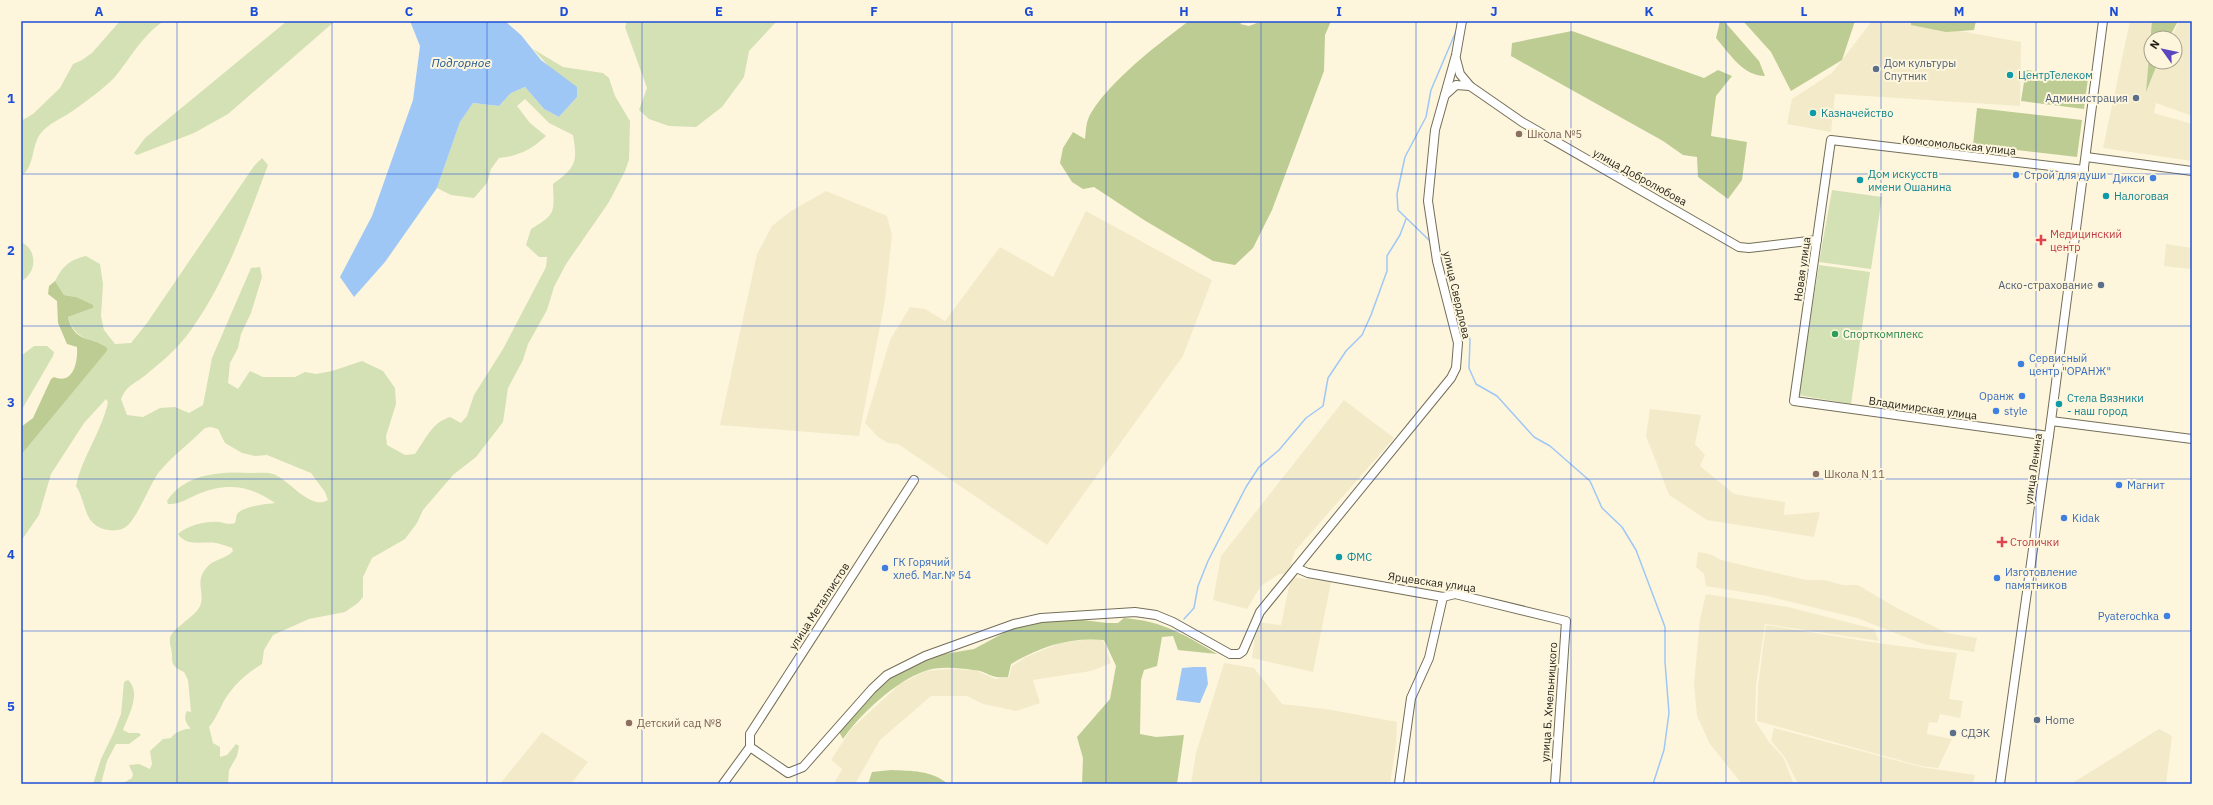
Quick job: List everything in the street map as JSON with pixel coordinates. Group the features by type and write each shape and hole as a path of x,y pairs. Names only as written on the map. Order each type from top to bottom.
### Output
{"street":[{"name":"улица Свердлова","path":"750,747 788,773 803,766 887,675 925,656 1014,624 1041,618 1136,612 1156,615 1173,622 1230,654 1239,654 1243,651 1260,612 1451,378 1456,368 1458,343 1437,261 1428,201 1435,130 1456,55 1462,21"},
{"name":"улица Ленина","path":"2000,784 2049,436 2103,21"},
{"path":"1456,55 1460,74 1470,86"},
{"path":"1444,96 1456,85 1470,86"},
{"name":"улица Добролюбова","path":"1470,86 1522,122 1739,246 1749,248 1817,240"},
{"name":"Новая улица","path":"1794,401 1831,140"},
{"name":"Комсомольская улица","path":"1831,140 2084,170"},
{"path":"2086,157 2192,171"},
{"name":"Владимирская улица","path":"1794,401 2049,436"},
{"path":"2051,421 2192,438"},
{"name":"улица Металлистов","path":"750,747 750,734 914,480"},
{"name":"Ярцевская улица","path":"1296,568 1308,573 1443,597 1455,594 1566,621"},
{"path":"1399,784 1410,698 1429,658 1443,597"},
{"name":"улица Б. Хмельницкого","path":"1555,784 1566,621"},
{"path":"723,784 750,747"}],"shaded area":[{"path":"1872,21 1904,21 2021,42 2020,106 1835,94 1831,132 1787,124 1792,99 1832,73"},
{"path":"2130,21 2170,21 2160,30 2143,30 2143,70 2183,70 2183,30 2175,30 2179,21 2192,21 2192,116 2156,103 2154,113 2192,124 2192,161 2103,148"},
{"path":"826,191 887,216 892,235 885,300 859,436 720,425 757,254 772,226 791,211"},
{"path":"1086,211 1212,280 1183,356 1047,545 898,444 888,443 878,437 865,423 890,340 910,307 925,309 945,321 1000,247 1053,277"},
{"path":"2166,244 2192,248 2191,269 2164,266"},
{"path":"1344,400 1394,438 1295,551 1288,574 1279,574 1261,586 1247,609 1213,600 1221,556"},
{"path":"1650,409 1701,415 1695,444 1705,455 1700,466 1734,494 1785,502 1784,515 1820,512 1814,537 1707,520 1669,495 1646,436"},
{"path":"1698,552 1710,554 1721,560 1806,580 1824,580 1843,585 1858,585 1895,607 1947,633 1977,638 1974,652 1923,644 1857,618 1767,596 1706,586 1704,574 1696,567"},
{"path":"1291,577 1331,582 1313,672 1252,658 1257,622 1281,625"},
{"path":"1706,594 1788,607 1874,629 1879,641 1765,624 1756,685 1755,721 1769,742 1783,757 1794,784 1742,784 1710,744 1697,716 1694,684 1700,619"},
{"path":"1766,625 1884,644 1957,653 1949,699 1963,701 1960,718 1940,714 1937,723 1929,722 1927,734 1952,739 1938,768 1921,766 1757,721 1758,687"},
{"path":"1084,640 1103,640 1111,663 1091,671 1033,680 1040,703 1016,711 983,704 967,696 931,696 880,740 855,784 834,784 842,769 831,760 851,729 900,684 926,671 949,669 975,670 995,679 1009,677 1012,666 1026,657 1060,643"},
{"path":"1224,663 1254,668 1282,704 1326,709 1397,722 1396,745 1390,784 1191,784 1196,753"},
{"path":"1774,728 1921,767 1975,775 1973,784 1798,784 1784,756 1771,741"},
{"path":"2159,729 2172,736 2166,784 2071,784"},
{"path":"542,732 588,762 571,784 500,784"}],"green space":[{"path":"120,21 164,21 149,33 114,78 82,104 51,124 41,133 29,167 21,176 21,121 33,114 60,88 73,64 92,53"},
{"path":"287,21 335,21 228,114 194,133 137,155 134,153 145,138"},
{"path":"627,21 777,21 749,51 744,77 722,107 696,127 669,126 649,119 639,110 647,88 625,27"},
{"path":"1189,21 1244,21 1240,24 1249,26 1262,21 1331,21 1325,35 1324,71 1272,210 1253,248 1235,265 1213,261 1144,220 1094,187 1083,189 1072,182 1060,163 1063,148 1073,132 1085,139 1086,126 1089,116 1110,88 1150,51"},
{"path":"1720,21 1724,21 1759,61 1765,76 1750,72 1731,57 1716,38"},
{"path":"1743,21 1855,21 1842,60 1791,91 1771,52"},
{"path":"1911,21 1976,21 1974,30 1946,32 1911,25"},
{"path":"2152,21 2178,21 2173,30 2151,30"},
{"path":"1572,31 1704,78 1718,70 1732,76 1716,96 1711,136 1747,142 1742,180 1728,199 1698,177 1697,157 1683,155 1663,141 1511,56 1512,43"},
{"path":"533,49 563,67 603,73 609,78 615,96 630,121 629,160 609,202 566,264 554,287 547,310 528,344 523,360 508,388 503,422 476,457 453,475 423,510 417,523 405,539 372,558 363,577 363,597 358,603 345,612 309,619 273,635 264,650 262,664 243,678 232,689 209,727 213,743 220,747 220,757 227,755 236,744 239,746 237,756 229,770 228,784 111,784 125,782 132,778 133,774 129,765 139,764 150,769 152,764 150,751 163,739 171,738 180,731 191,729 186,723 185,719 187,711 191,712 188,680 184,672 176,668 173,664 170,639 171,635 199,608 202,598 200,583 203,573 207,567 233,551 232,548 216,543 195,543 185,541 178,534 187,528 203,523 219,522 233,524 235,523 237,514 244,509 275,503 256,492 237,487 217,488 175,504 168,504 167,501 175,492 194,479 217,474 240,472 273,474 307,498 321,502 328,500 325,492 311,473 267,455 255,456 242,453 225,443 218,429 211,427 205,428 159,472 136,514 128,525 120,530 100,528 89,518 81,495 76,486 79,475 105,413 108,402 106,399 84,423 51,474 39,515 21,541 21,455 107,351 102,344 81,336 73,328 68,317 93,308 76,297 64,295 55,281 67,264 75,259 86,256 100,264 103,284 101,316 104,330 115,344 131,343 147,323 254,166 262,158 268,165 235,250 215,291 191,330 181,342 144,377 126,390 121,399 127,415 143,417 160,408 175,407 189,413 203,405 212,358 251,268 260,267 262,277 251,313 241,334 238,348 230,363 228,383 238,389 250,371 263,377 295,377 305,372 316,374 332,371 362,361 383,371 395,388 396,404 386,436 387,445 405,455 415,454 433,427 438,423 450,417 461,423 467,416 474,395 503,349 546,267 547,257 539,257 526,245 531,229 545,220 552,212 554,201 553,184 566,174 573,164 575,152 573,135 549,123 525,99 517,106 530,123 546,136 524,152 499,158 491,169 487,183 474,198 451,195 437,188 460,122 473,103 499,106 511,93 525,87 544,109 559,117 577,97"},
{"path":"2026,70 2088,78 2084,109 2021,101"},
{"path":"2148,70 2155,70 2146,92"},
{"path":"1977,108 2082,120 2077,157 1973,145"},
{"path":"1832,190 1882,197 1871,269 1819,262"},
{"path":"21,242 27,246 33,256 33,267 30,273 21,281"},
{"name":"Спорткомплекс","path":"1819,265 1870,272 1851,404 1798,395"},
{"path":"55,281 64,295 76,297 93,305 93,308 68,317 71,326 79,336 102,344 107,348 107,351 21,455 21,427 33,418 51,379 54,377 60,379 66,378 73,371 75,366 77,347 67,344 58,323 57,301 48,294 49,286"},
{"path":"34,346 47,346 54,352 21,411 21,356"},
{"path":"1124,618 1150,622 1173,630 1217,654 1178,650 1173,636 1162,637 1157,666 1144,670 1141,680 1140,734 1156,737 1184,735 1177,784 1082,784 1083,758 1077,737 1110,699 1116,666 1104,640 1079,640 1056,644 1033,652 1011,664 1008,677 996,677 978,671 955,668 930,669 902,682 891,690 859,719 843,739 839,732 888,676 926,657 974,649 1013,628 1043,621 1083,620 1118,623"},
{"path":"128,680 134,691 134,698 133,705 123,730 129,733 139,733 141,735 129,744 116,744 107,761 101,784 93,784 101,759 121,714 124,682"},
{"path":"891,770 921,772 942,779 948,784 868,784 872,772"}],"water":[{"name":"Подгорное","path":"410,21 505,21 521,35 541,60 577,87 577,97 559,117 544,109 525,87 511,93 499,106 473,103 460,122 437,188 385,262 354,297 340,277 372,216 413,100 420,46"},
{"path":"1206,667 1208,684 1200,703 1176,700 1182,668"}],"waterway":[{"path":"1430,241 1398,210 1397,194 1405,157 1426,117 1431,90 1457,29"},
{"path":"1184,619 1194,608 1198,586 1208,561 1246,487 1259,467 1279,450 1306,418 1323,406 1328,378 1346,351 1362,335 1371,315 1387,271 1387,256 1400,235 1406,219"},
{"path":"1438,250 1446,261 1458,293 1470,340 1469,368 1476,384 1497,396 1534,437 1550,446 1590,481 1602,508 1622,527 1636,550 1665,627 1665,662 1669,713 1664,750 1653,784"}],"place":[{"name":"Дом культуры Спутник","path":"1876,69"},
{"name":"ЦентрТелеком","path":"2010,75"},
{"name":"Администрация","path":"2136,98"},
{"name":"Казначейство","path":"1813,113"},
{"name":"Школа №5","path":"1519,134"},
{"name":"Строй для души","path":"2016,175"},
{"name":"Дикси","path":"2153,178"},
{"name":"Дом искусств имени Ошанина","path":"1860,180"},
{"name":"Налоговая","path":"2106,196"},
{"name":"Медицинский центр","path":"2041,240"},
{"name":"Аско-страхование","path":"2101,285"},
{"name":"Спорткомплекс","path":"1835,334"},
{"name":"Сервисный центр \"ОРАНЖ\"","path":"2021,364"},
{"name":"Оранж","path":"2022,396"},
{"name":"Стела Вязники - наш город","path":"2059,404"},
{"name":"style","path":"1996,411"},
{"name":"Школа N 11","path":"1816,474"},
{"name":"Магнит","path":"2119,485"},
{"name":"Kidak","path":"2064,518"},
{"name":"Столички","path":"2002,542"},
{"name":"ФМС","path":"1339,557"},
{"name":"ГК Горячий хлеб. Маг.№ 54","path":"885,568"},
{"name":"Изготовление памятников","path":"1997,578"},
{"name":"Pyaterochka","path":"2167,616"},
{"name":"Home","path":"2037,720"},
{"name":"Детский сад №8","path":"629,723"},
{"name":"СДЭК","path":"1953,733"}]}
